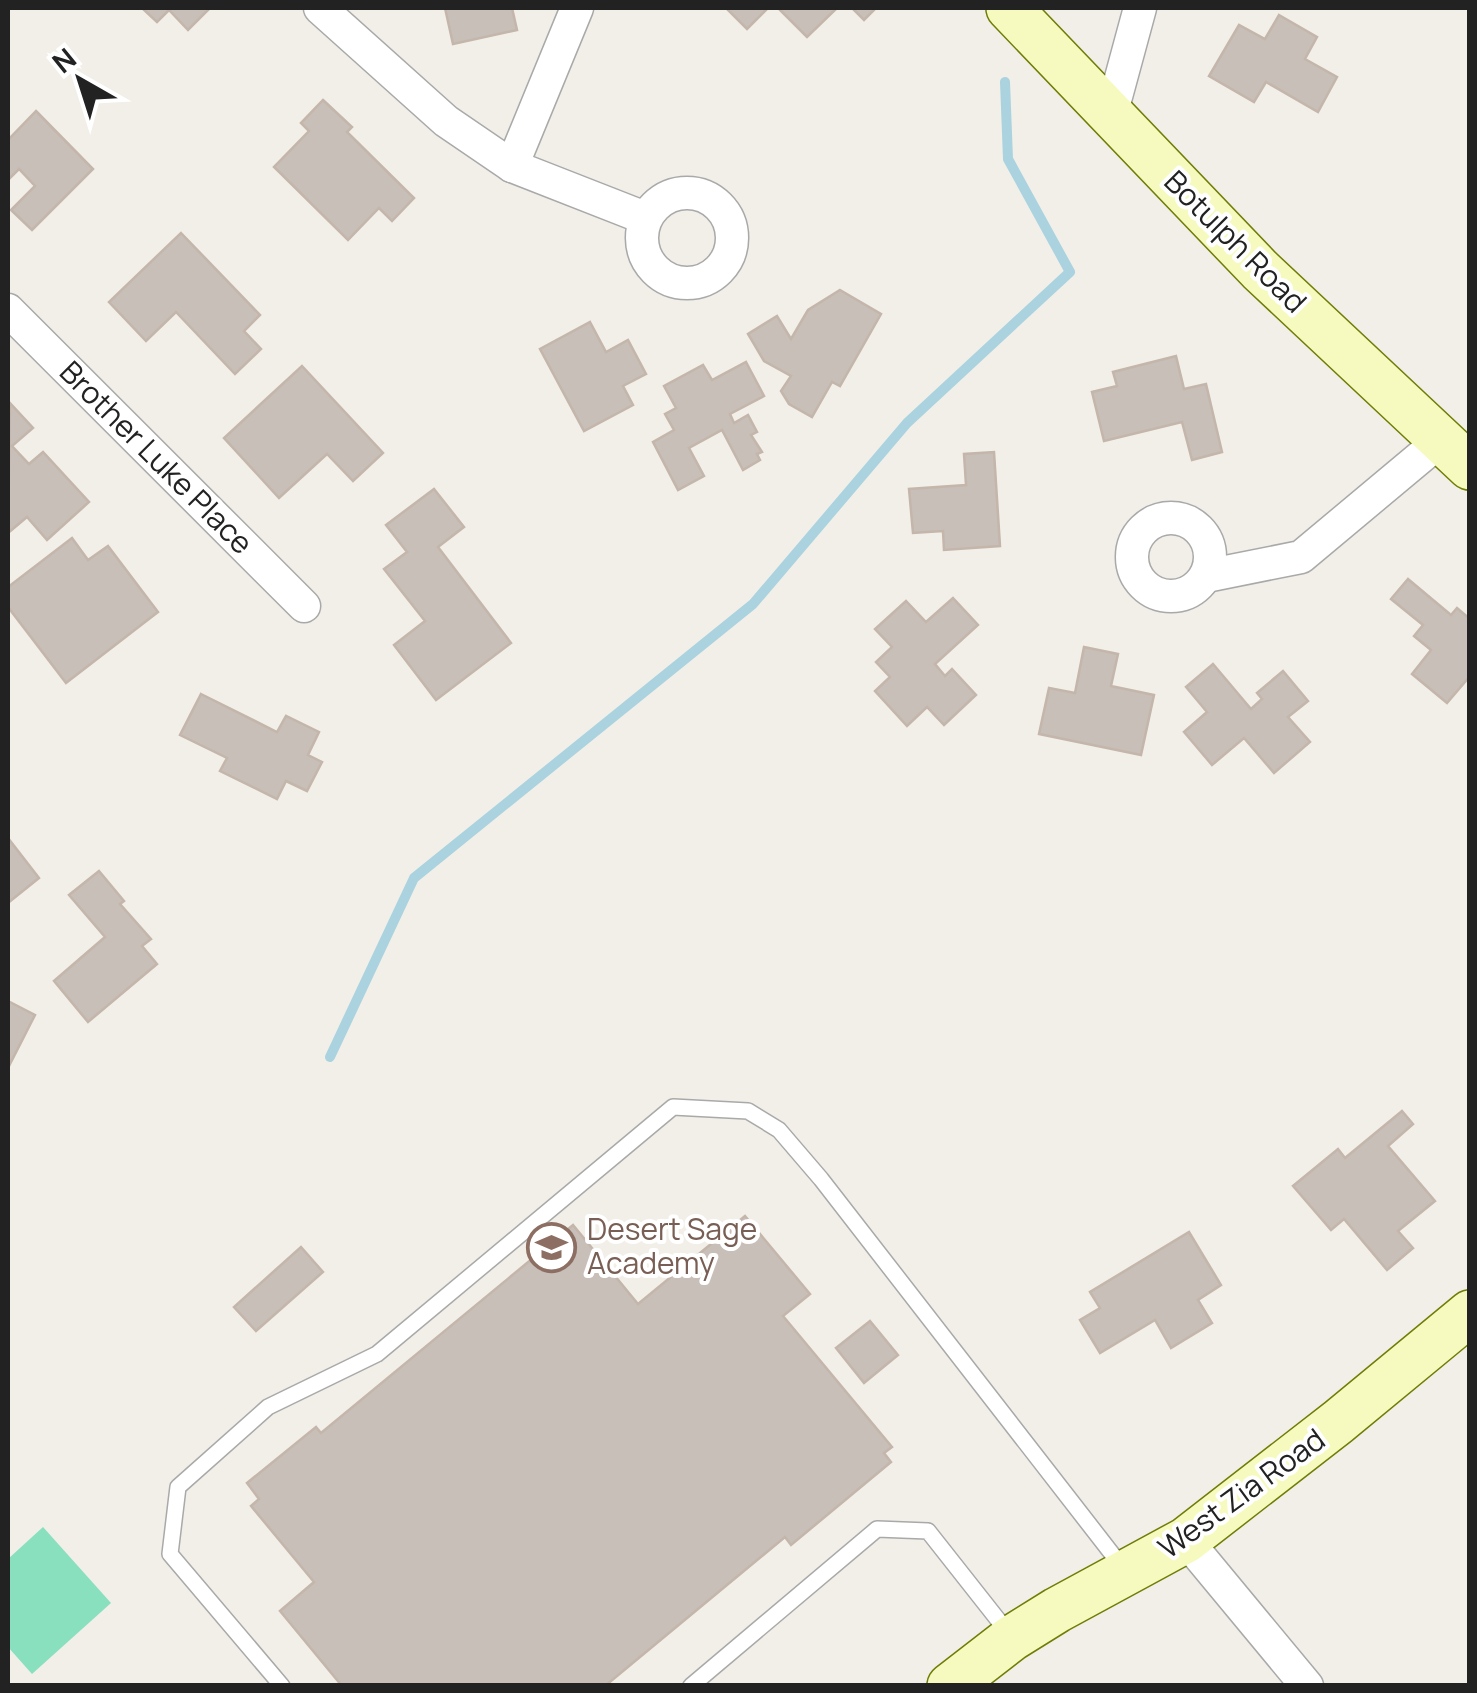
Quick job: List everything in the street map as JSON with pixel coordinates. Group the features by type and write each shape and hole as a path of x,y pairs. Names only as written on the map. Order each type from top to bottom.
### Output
{"street":[{"path":"320,8 446,121 512,166 646,218"},
{"path":"512,166 577,8"},
{"name":"Botulph Road","path":"1009,8 1260,270 1455,454"},
{"path":"1111,115 1140,8"},
{"name":"Brother Luke Place","path":"8,310 304,606"},
{"path":"1206,576 1301,557 1455,454"},
{"name":"West Zia Road","path":"950,1686 1012,1638 1057,1610 1186,1540 1470,1313"},
{"path":"1186,1540 1307,1686"}],"lane":[{"path":"282,1686 170,1554 178,1487 268,1407 377,1354 673,1106 748,1111 779,1130 822,1179 1128,1573"},
{"path":"691,1686 876,1529 928,1531 1012,1638"}],"green space":[{"path":"43,1527 111,1603 32,1674 8,1647 8,1559"}],"building":[{"path":"142,8 210,8 188,30 169,10 157,22"},
{"path":"445,8 512,8 517,30 453,44"},
{"path":"726,8 768,8 747,29"},
{"path":"778,8 837,8 807,37"},
{"path":"852,8 876,8 864,20"},
{"path":"1279,15 1317,37 1305,59 1337,77 1318,112 1266,82 1254,102 1209,76 1239,25 1265,39"},
{"path":"323,100 352,127 347,132 414,198 392,221 379,208 348,240 274,167 309,131 301,123"},
{"path":"36,111 93,169 32,230 11,210 35,186 19,169 8,180 8,140"},
{"path":"181,233 260,315 244,331 261,349 235,374 176,312 146,341 109,302"},
{"path":"840,290 881,314 840,386 832,382 812,417 789,404 781,391 791,376 764,361 748,334 777,316 791,339 808,310"},
{"path":"590,322 606,352 628,340 646,374 623,386 633,405 584,431 540,349"},
{"path":"1176,356 1184,389 1206,384 1222,452 1192,460 1182,422 1104,441 1092,392 1117,386 1113,372"},
{"path":"746,362 764,396 730,414 734,423 748,415 757,432 751,435 762,452 757,454 760,460 743,470 722,430 689,448 704,476 678,490 653,442 674,430 665,414 676,408 664,386 703,365 712,380"},
{"path":"302,366 383,453 353,481 327,454 279,498 224,438"},
{"path":"10,403 33,428 12,446 29,464 43,452 89,502 47,540 27,517 8,533"},
{"path":"994,452 1000,546 944,550 943,531 913,533 909,489 966,485 964,454"},
{"path":"434,489 464,527 438,547 511,643 436,700 394,645 425,621 384,569 407,552 386,525"},
{"path":"72,538 88,560 108,546 158,612 66,683 8,607 8,587"},
{"path":"1408,579 1451,615 1457,608 1470,619 1470,676 1447,703 1412,674 1431,650 1414,636 1423,625 1391,599"},
{"path":"953,598 978,625 935,664 945,676 952,669 976,695 944,725 927,707 907,726 875,691 890,677 876,662 892,647 875,629 906,601 926,622"},
{"path":"1084,647 1118,654 1111,686 1154,695 1141,755 1039,734 1049,688 1075,693"},
{"path":"1213,664 1251,709 1262,699 1257,693 1283,671 1308,701 1288,717 1310,742 1274,773 1244,738 1212,765 1184,732 1207,712 1186,687"},
{"path":"201,694 277,732 286,716 319,732 308,755 322,762 307,791 286,781 277,799 220,771 227,758 180,735"},
{"path":"8,838 39,878 8,903"},
{"path":"99,871 124,901 120,904 151,939 142,946 157,964 88,1022 54,981 105,937 69,895"},
{"path":"8,1001 35,1015 8,1068"},
{"path":"1402,1111 1413,1124 1388,1146 1435,1201 1398,1231 1413,1248 1387,1270 1344,1219 1331,1230 1293,1186 1338,1149 1345,1158"},
{"path":"745,1216 810,1294 783,1316 892,1447 884,1453 891,1462 791,1545 785,1537 605,1686 342,1686 280,1611 314,1582 251,1506 259,1499 247,1483 316,1427 321,1433 573,1225 638,1304"},
{"path":"1189,1232 1221,1285 1198,1300 1212,1323 1171,1348 1155,1320 1100,1353 1080,1320 1100,1308 1090,1292"},
{"path":"301,1247 323,1272 256,1331 234,1307"},
{"path":"870,1321 898,1355 864,1383 836,1348"}],"waterway":[{"path":"330,1057 414,878 753,604 907,423 1070,272 1008,159 1005,82"}],"place":[{"name":"Desert Sage Academy","path":"552,1247"}]}
